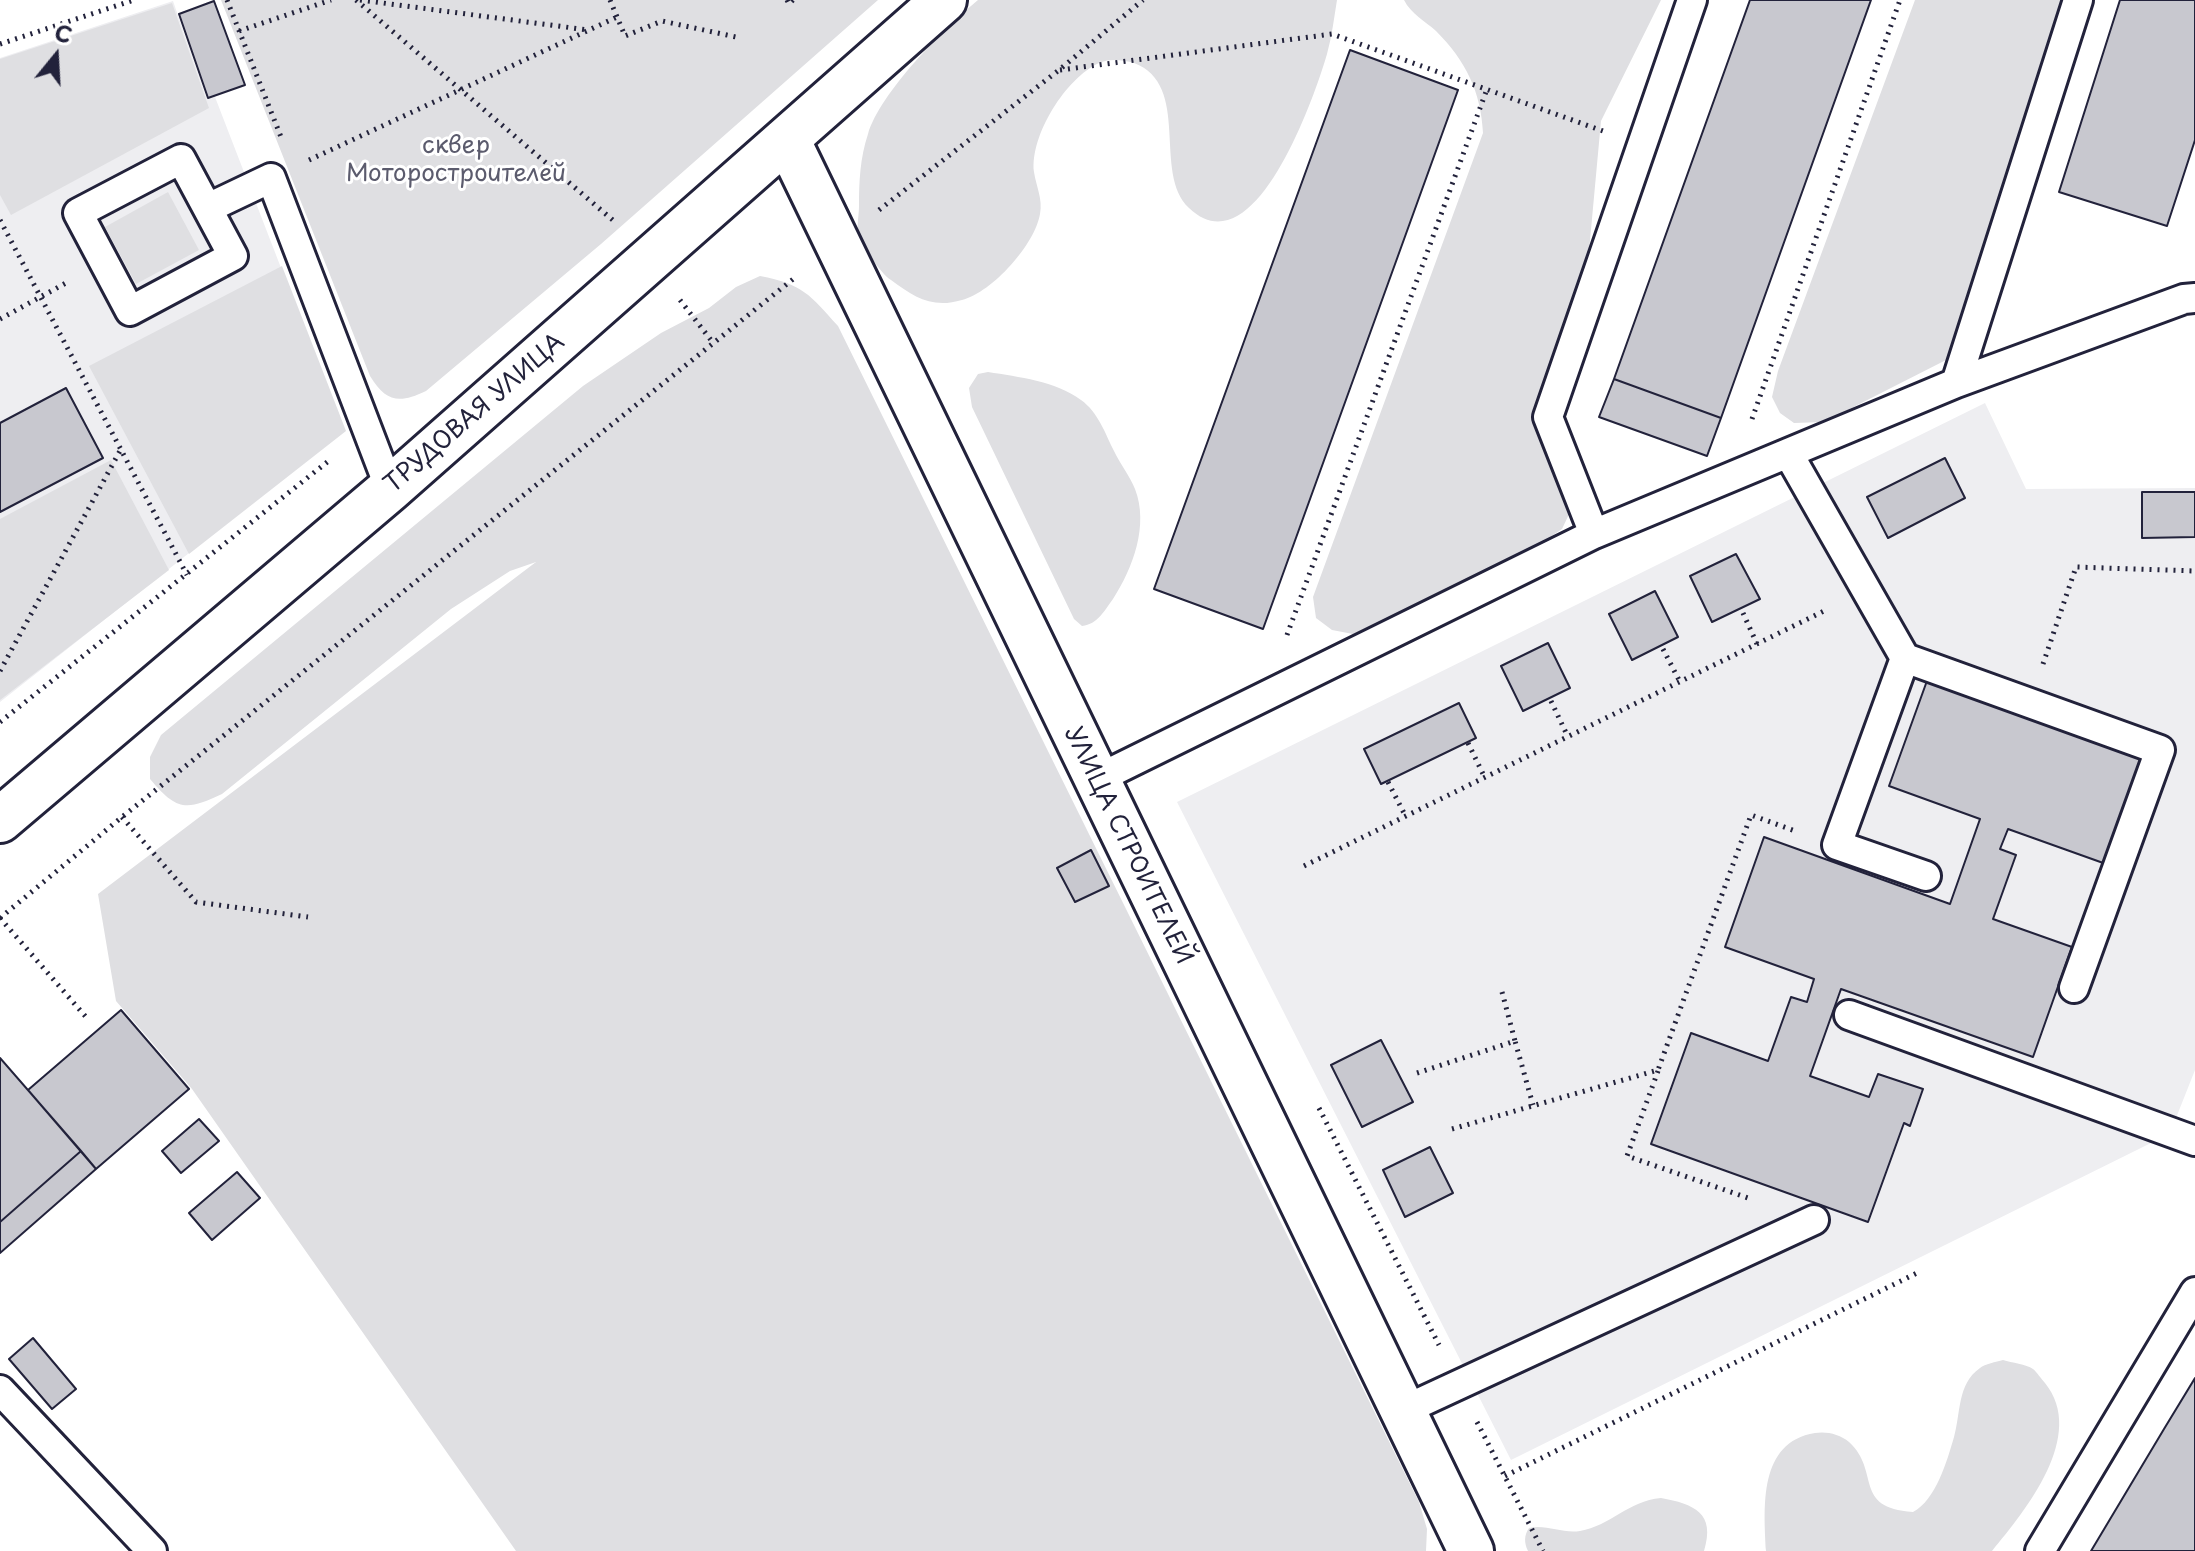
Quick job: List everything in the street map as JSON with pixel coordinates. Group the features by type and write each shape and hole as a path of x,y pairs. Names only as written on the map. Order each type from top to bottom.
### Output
{"street":[{"name":"ТРУДОВАЯ УЛИЦА","path":"3,808 390,489 944,0"},
{"name":"УЛИЦА СТРОИТЕЛЕЙ","path":"787,139 1471,1551"}],"lane":[{"path":"1594,534 1548,417 1692,0"},
{"path":"1956,383 2078,0"},
{"path":"181,159 208,208 233,256 130,311 78,213 181,159"},
{"path":"208,208 271,178 390,489"},
{"path":"1095,780 1594,534 1956,383 2184,299 2195,298"},
{"path":"1788,453 1905,658 2160,750 2074,988"},
{"path":"1905,658 1837,845 1926,876"},
{"path":"1849,1015 2195,1141"},
{"path":"1402,1411 1814,1220"},
{"path":"2040,1551 2195,1292"},
{"path":"0,1390 152,1551"}],"path":[{"path":"0,44 134,0"},
{"path":"227,0 283,141"},
{"path":"239,31 331,0"},
{"path":"358,0 588,30"},
{"path":"358,0 621,227"},
{"path":"610,0 625,36 662,21 736,37"},
{"path":"86,1017 0,918 1143,0"},
{"path":"1731,476 1900,0"},
{"path":"308,161 617,17"},
{"path":"1059,70 1332,34 1641,145"},
{"path":"1265,696 1487,89"},
{"path":"0,220 187,575"},
{"path":"0,319 40,296"},
{"path":"0,722 367,429"},
{"path":"0,671 121,449"},
{"path":"2030,703 2076,567 2195,571"},
{"path":"1304,866 1867,591"},
{"path":"1743,613 1757,644"},
{"path":"1663,649 1680,682"},
{"path":"1551,701 1568,737"},
{"path":"1468,743 1485,778"},
{"path":"1388,782 1406,817"},
{"path":"1814,1220 1627,1156 1751,815 1837,845"},
{"path":"122,817 196,902 308,917"},
{"path":"1502,992 1533,1105"},
{"path":"1417,1073 1515,1041"},
{"path":"1452,1129 1658,1070"},
{"path":"1505,1476 1919,1272"}],"shaded area":[{"path":"173,1 207,99 215,97 344,431 0,702 0,58"},
{"path":"1985,403 2026,489 2195,488 2195,1070 2176,1118 2153,1142 1511,1460 1177,802"}],"green space":[{"name":"сквер Моторостроителей","path":"221,0 878,0 601,244 426,391 401,399 388,396 370,376"},
{"path":"978,0 1337,0 1327,54 1295,137 1259,198 1237,216 1213,221 1189,208 1178,193 1173,174 1167,109 1162,90 1151,74 1134,63 1103,61 1074,81 1044,125 1034,157 1040,214 1021,252 999,277 974,295 951,302 932,302 916,296 887,276 862,242 858,227 862,161 868,134 885,100 931,44"},
{"path":"1404,0 1661,0 1601,121 1588,262 1547,382 1571,510 1562,529 1519,558 1384,623 1353,634 1332,630 1316,618 1313,597 1483,133 1479,104 1464,66 1447,42"},
{"path":"1915,0 2068,0 1965,333 1948,359 1824,422 1794,423 1780,413 1772,397 1778,371"},
{"path":"172,3 209,108 11,215 0,195 0,59"},
{"path":"168,192 199,250 136,284 105,227"},
{"path":"282,266 346,431 189,554 89,366"},
{"path":"760,276 805,292 838,326 1419,1502 1427,1529 1426,1551 516,1551 192,1089 116,1001 98,894 536,562 510,571 451,609 222,794 199,803 183,805 159,790 150,779 150,757 161,735 583,386 661,333 709,308 736,287"},
{"path":"988,372 1048,384 1081,400 1097,417 1135,489 1140,517 1137,546 1127,574 1113,599 1100,616 1088,625 1082,626 1074,619 972,407 969,388 978,374"},
{"path":"111,460 169,570 0,700 0,519"},
{"path":"2003,1360 2027,1366 2036,1372 2056,1403 2059,1425 2056,1448 2035,1494 1992,1551 1766,1551 1768,1479 1783,1449 1796,1439 1815,1433 1841,1437 1858,1453 1874,1496 1894,1509 1913,1512 1928,1499 1940,1479 1967,1382 1982,1367"},
{"path":"1661,1498 1683,1503 1699,1512 1707,1528 1704,1551 1528,1551 1525,1536 1529,1528 1580,1531 1639,1504"}],"building":[{"path":"1750,0 1871,0 1721,418 1614,379"},
{"path":"2120,0 2195,0 2195,140 2167,226 2059,192"},
{"path":"214,1 245,85 208,98 179,14"},
{"path":"1350,50 1458,90 1263,629 1154,589"},
{"path":"1614,379 1721,418 1707,456 1599,417"},
{"path":"66,388 103,458 0,512 0,423"},
{"path":"1945,458 1965,498 1888,538 1867,497"},
{"path":"2142,492 2195,492 2195,537 2142,538"},
{"path":"1736,554 1760,599 1712,622 1690,576"},
{"path":"1655,591 1678,637 1632,660 1609,614"},
{"path":"1548,643 1570,688 1523,711 1501,666"},
{"path":"1928,678 2145,755 2106,864 2008,829 2000,849 2016,855 1993,919 2072,947 2033,1057 1841,989 1810,1076 1869,1097 1878,1074 1923,1089 1910,1126 1904,1123 1868,1222 1651,1144 1691,1033 1768,1061 1791,997 1807,1002 1814,979 1725,947 1764,837 1950,904 1980,819 1889,786"},
{"path":"1459,703 1476,738 1381,784 1364,749"},
{"path":"1091,850 1109,886 1075,902 1057,868"},
{"path":"121,1010 189,1089 96,1169 28,1090"},
{"path":"1381,1040 1413,1102 1362,1127 1331,1065"},
{"path":"0,1058 81,1151 0,1222"},
{"path":"199,1119 219,1141 181,1173 162,1151"},
{"path":"1430,1147 1453,1193 1405,1217 1383,1170"},
{"path":"81,1151 96,1169 0,1253 0,1222"},
{"path":"237,1172 260,1198 212,1240 189,1213"},
{"path":"33,1338 76,1389 52,1409 9,1359"},
{"path":"2195,1378 2195,1551 2091,1551 2164,1429"}]}
